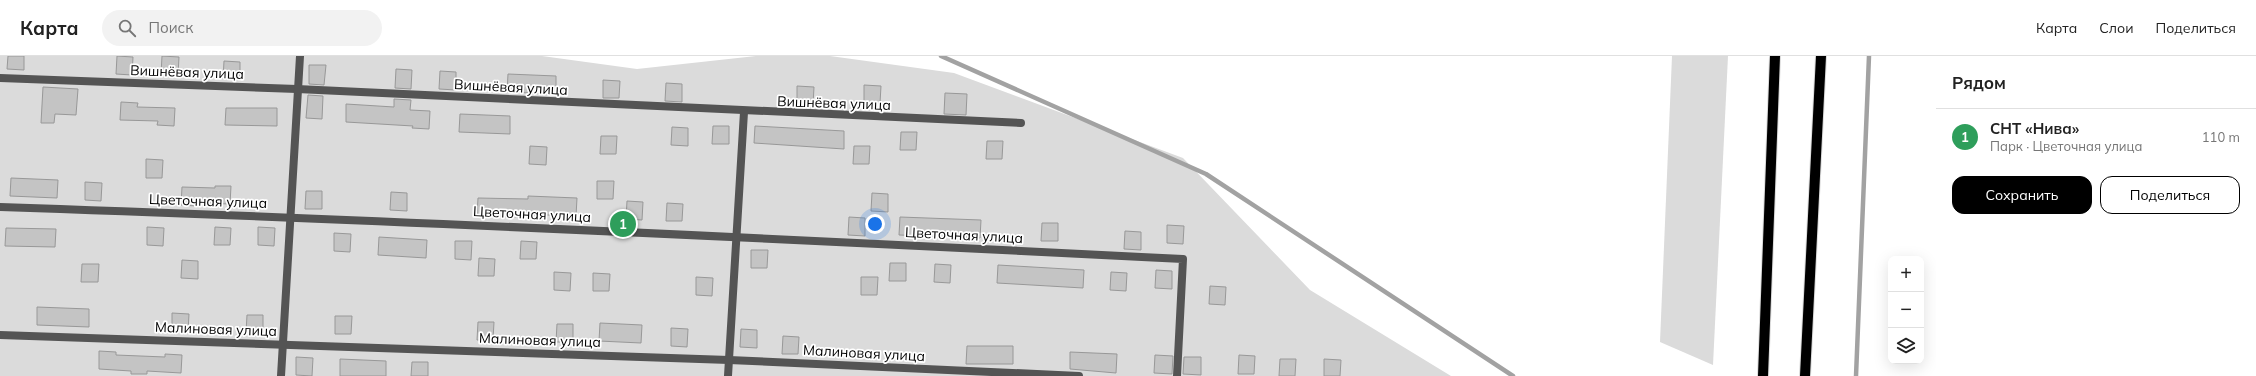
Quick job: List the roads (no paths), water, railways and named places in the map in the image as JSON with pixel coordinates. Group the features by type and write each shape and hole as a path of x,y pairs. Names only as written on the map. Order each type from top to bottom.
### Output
{"main road":[{"path":"1763,376 1775,56"},
{"path":"1805,376 1821,56"}],"street":[{"path":"281,376 300,56"},
{"name":"Вишнёвая улица","path":"0,78 297,89 744,112 1020,123"},
{"path":"728,376 738,236 744,112"},
{"name":"Цветочная улица","path":"0,207 290,216 738,236 1182,259 1177,376"},
{"name":"Малиновая улица","path":"0,334 729,360 1079,376"}],"waterway":[{"path":"941,56 1206,174 1513,376"},
{"path":"1856,376 1869,56"}],"place":[{"name":"СНТ «Нива»","path":"623,224"}]}
